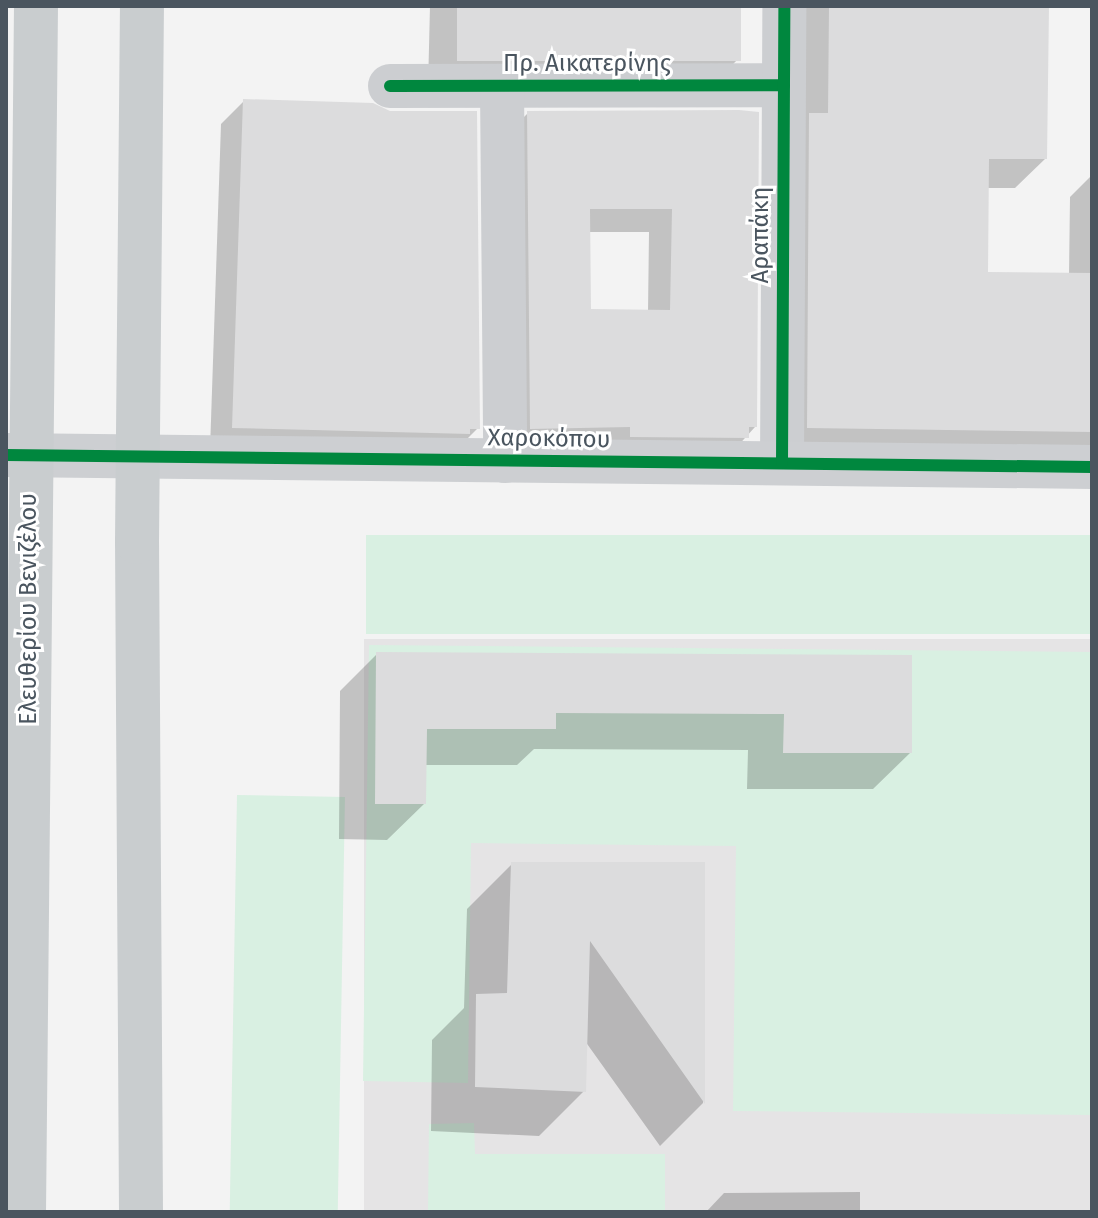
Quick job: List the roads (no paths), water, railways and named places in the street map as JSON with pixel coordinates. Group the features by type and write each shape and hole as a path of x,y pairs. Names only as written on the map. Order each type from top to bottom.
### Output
{"main road":[{"name":"Ελευθερίου Βενιζέλου","path":"24,1212 18,455 36,6"},
{"path":"141,1212 138,456 142,6"}],"street":[{"name":"Αραπάκη","path":"782,463 784,6"},
{"name":"Πρ. Αικατερίνης","path":"390,86 784,85"},
{"name":"Πρ. Αικατερίνης","path":"502,86 505,461"},
{"name":"Χαροκόπου","path":"18,455 1092,467"}]}
